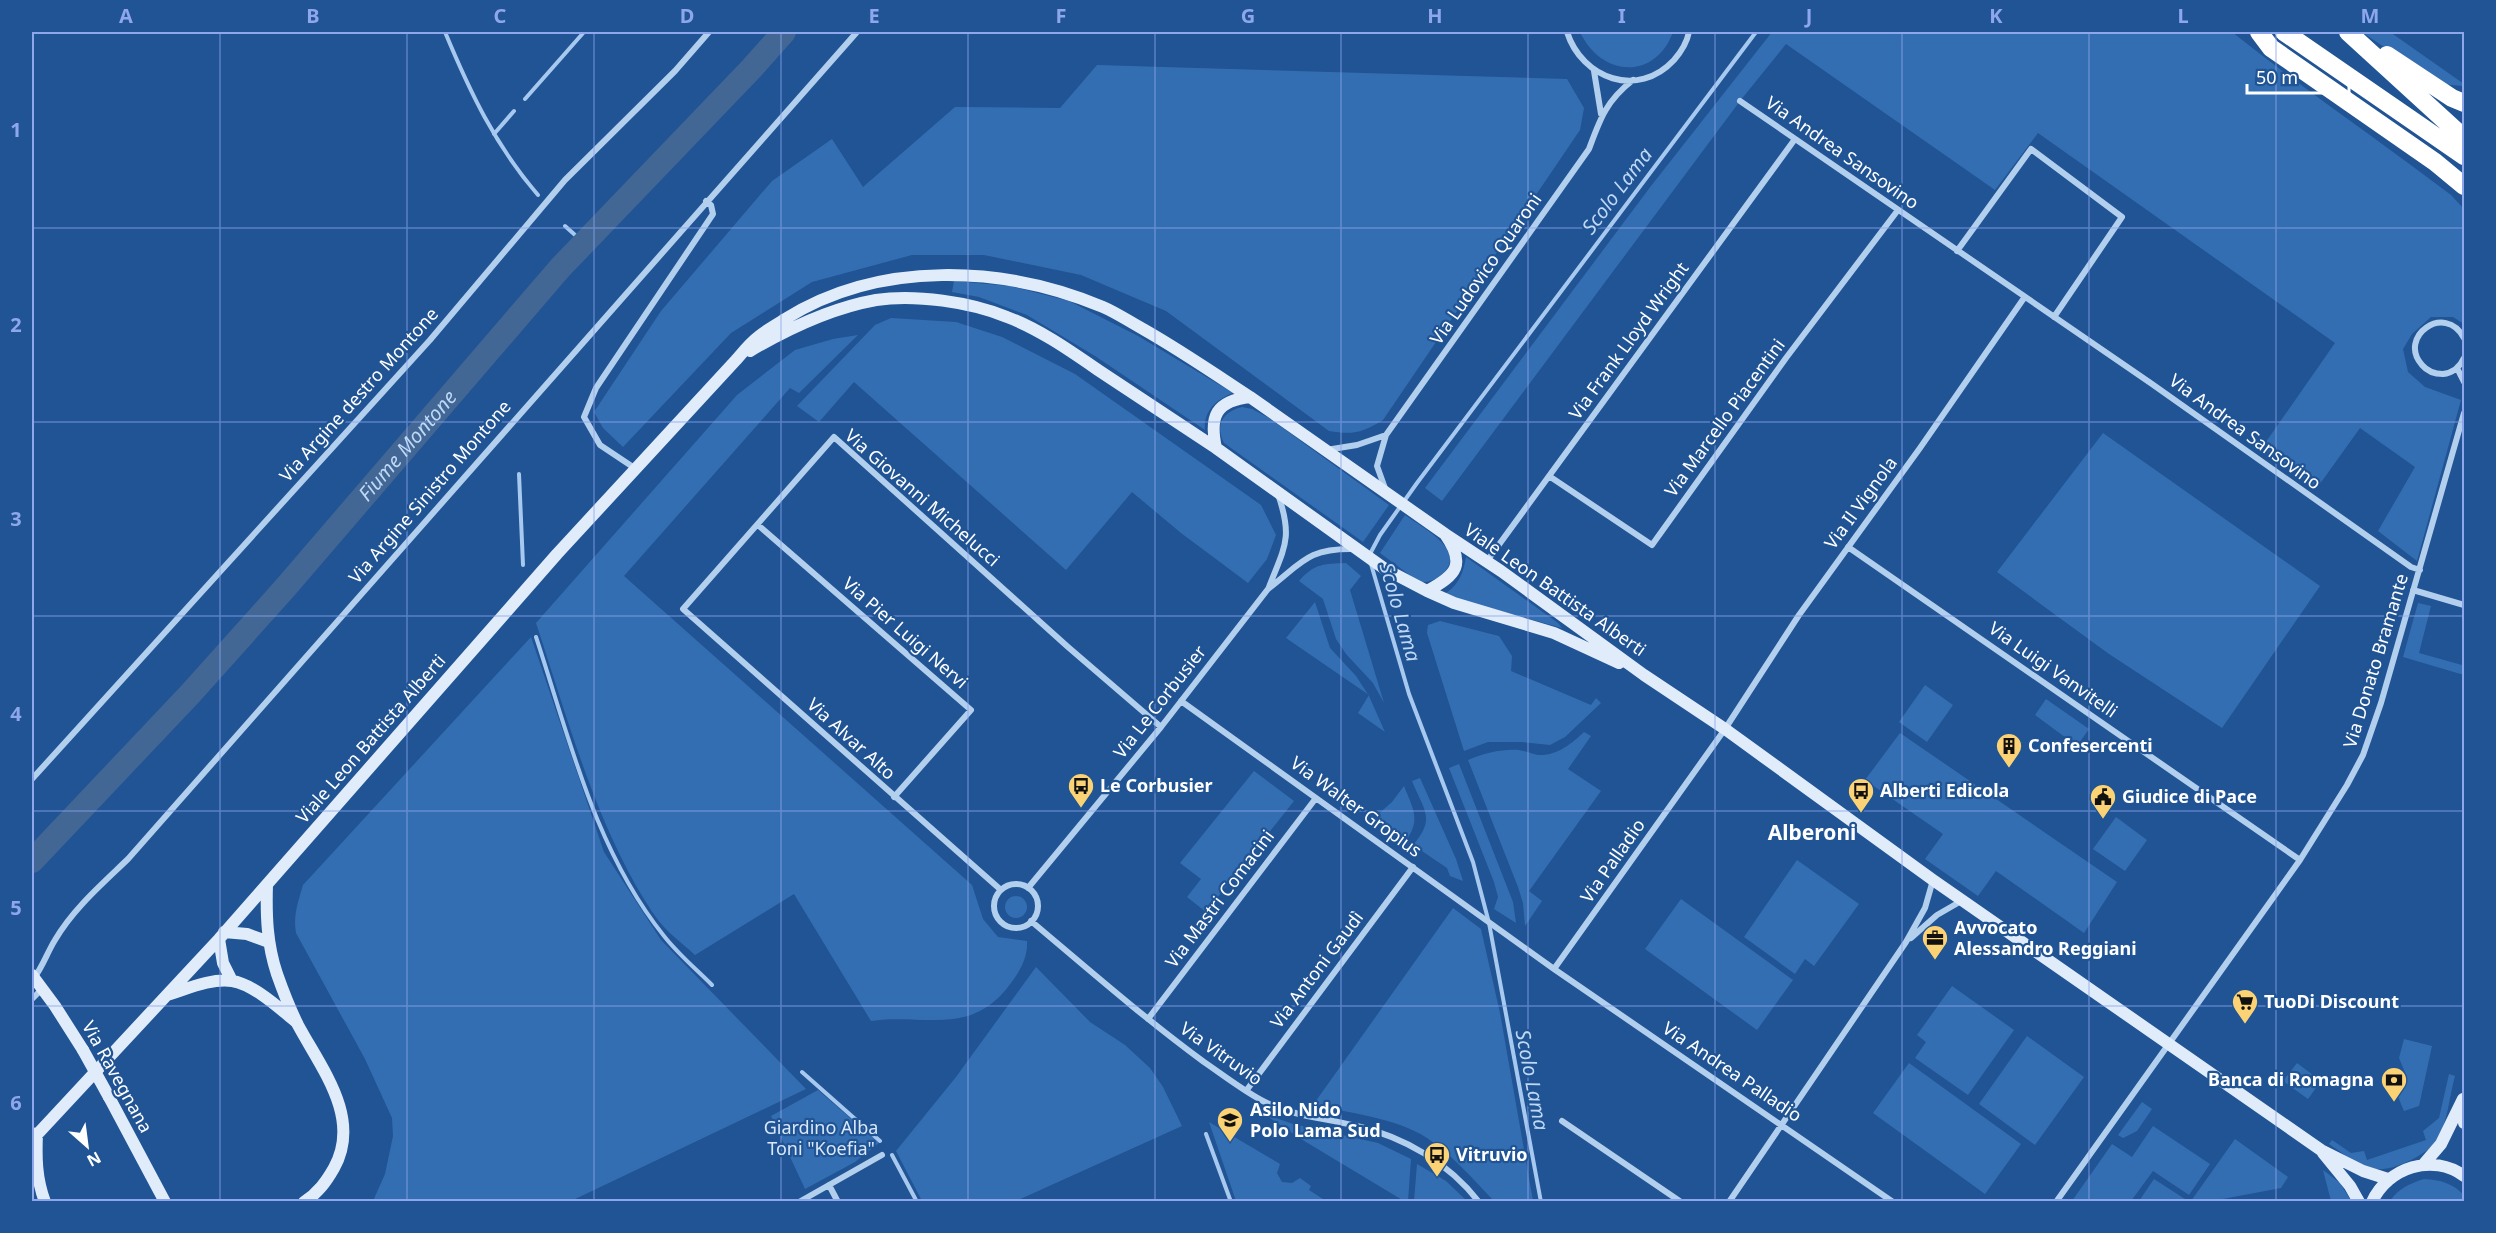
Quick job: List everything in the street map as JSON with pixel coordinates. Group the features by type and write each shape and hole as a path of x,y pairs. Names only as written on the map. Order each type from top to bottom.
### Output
{"highway":[{"path":"2259,32 2271,48 2435,162 2464,186"},
{"path":"2264,32 2464,172"},
{"path":"2284,32 2464,156"},
{"path":"2350,32 2452,98 2464,103"},
{"path":"2350,32 2464,138"}],"main road":[{"name":"Viale Leon Battista Alberti","path":"34,1136 221,936 557,554 759,336 802,309 838,293 884,281 926,276 964,275 1033,283 1105,308 1175,348 1250,397 1487,561 1644,675 1725,729 1933,880 2321,1150 2363,1172 2388,1179"},
{"name":"Viale Leon Battista Alberti","path":"736,360 784,331 820,316 878,300 924,299 969,306 1007,317 1054,341 1216,448 1385,569 1454,603 1554,633 1644,675"},
{"path":"1216,448 1212,429 1215,415 1233,399 1250,397"},
{"path":"1427,591 1452,575 1458,560 1455,548 1445,534"},
{"path":"267,884 266,919 277,974 296,1022 337,1097 343,1118 344,1141 337,1162 326,1183 304,1202"},
{"path":"232,981 223,963 221,936 247,934 269,942"},
{"name":"Via Ravegnana","path":"33,976 83,1050 165,1202"},
{"path":"166,996 204,984 232,981 267,999 296,1022"},
{"path":"2464,1096 2464,1123"},
{"path":"2423,1165 2441,1144 2464,1096"},
{"path":"34,1136 35,1183 45,1202"},
{"name":"Viale Leon Battista Alberti","path":"2321,1150 2350,1186 2359,1202"},
{"path":"2372,1202 2388,1179 2410,1167 2423,1165 2449,1168 2464,1176"}],"street":[{"name":"Via Argine destro Montone","path":"32,779 430,340 565,180 675,71 709,32"},
{"name":"Via Argine Sinistro Montone","path":"33,976 44,964 55,940 90,896 128,859 857,32"},
{"path":"1567,32 1573,48 1582,61 1594,71 1613,79 1633,80 1651,76 1668,67 1680,53 1689,32"},
{"name":"Via Ludovico Quaroni","path":"1594,71 1601,115"},
{"name":"Via Ludovico Quaroni","path":"1386,491 1377,466 1386,435 1589,149 1601,115 1616,93 1633,80"},
{"name":"Via Andrea Sansovino","path":"1740,101 2411,567 2420,570"},
{"name":"Via Frank Lloyd Wright","path":"1487,561 1795,139"},
{"path":"1957,251 2031,148 2122,217 2054,317"},
{"path":"636,469 600,446 584,417 596,388 712,214 711,205 706,201"},
{"name":"Via Marcello Piacentini","path":"1549,476 1652,546 1786,358 1898,210"},
{"name":"Via Il Vignola","path":"1725,729 1799,615 2025,298"},
{"path":"2464,338 2458,329 2443,322 2427,326 2417,339 2416,356 2426,369 2442,374 2457,368 2464,358"},
{"path":"2457,368 2464,382"},
{"name":"Via Donato Bramante","path":"2056,1202 2300,860 2347,785 2363,754 2381,703 2464,413"},
{"path":"1324,450 1357,445 1386,435"},
{"name":"Via Giovanni Michelucci","path":"683,609 834,437 1068,647 1161,727"},
{"name":"Via Le Corbusier","path":"1268,589 1287,538 1286,518 1277,491"},
{"name":"Via Pier Luigi Nervi","path":"758,525 971,710 894,797"},
{"name":"Via Luigi Vanvitelli","path":"1848,547 2300,860"},
{"name":"Via Le Corbusier","path":"1028,888 1161,727 1268,589 1296,564 1313,555 1335,548 1358,549"},
{"path":"2413,590 2464,605"},
{"name":"Via Alvar Alto","path":"683,609 1001,890"},
{"name":"Via Walter Gropius","path":"1181,701 1554,969"},
{"name":"Via Palladio","path":"1554,969 1725,729"},
{"name":"Via Mastri Comacini","path":"1148,1019 1316,798"},
{"name":"Via Antoni Gaudì","path":"1246,1091 1413,867"},
{"path":"1729,1202 1906,942 1924,908 1933,880"},
{"path":"1011,885 1028,888 1033,892 1037,904 1037,910 1031,921 1019,927 1005,925 1000,921 994,909 996,896 1001,890 1011,885"},
{"path":"1906,942 1937,915 1963,900"},
{"name":"Via Vitruvio","path":"1031,921 1148,1019 1246,1091 1261,1100 1291,1112 1359,1126 1414,1147 1447,1170 1479,1202"},
{"name":"Via Andrea Palladio","path":"1554,969 1893,1202"},
{"path":"32,999 42,989"},
{"path":"1562,1121 1682,1202"},
{"path":"800,1202 882,1155"},
{"path":"829,1185 838,1202"}],"green space":[{"path":"1580,32 1673,32 1665,48 1654,59 1641,65 1628,67 1614,65 1601,58 1589,47"},
{"path":"1772,32 2232,32 2451,195 2464,209 2464,324 2453,317 2431,317 2412,334 2403,349 2408,372 2425,387 2461,400 2417,561 2378,531 2415,467 2360,428 2317,488 2261,449 2335,343 2038,133 1995,190 1786,44 1740,101 1442,501 1425,488 1651,186"},
{"path":"2362,32 2390,32 2464,86 2438,84"},
{"path":"1097,65 1567,79 1584,108 1580,130 1383,420 1363,430 1351,433 1329,431 1166,311 1081,275 984,255 912,255 812,282 731,333 623,447 603,428 594,412 661,311 772,181 832,139 863,187 955,107 1060,108"},
{"path":"954,281 1010,286 1069,301 1138,336 1233,393 1212,407 1206,417 1205,430 1095,356 1027,315 979,297 952,292"},
{"path":"891,318 956,322 1002,337 1075,374 1261,505 1276,535 1267,559 1248,583 1181,533 1132,492 1066,570 854,382 819,422 797,406 875,325"},
{"path":"858,335 799,393 790,388 624,576 972,885 983,919 998,937 1027,941 1025,958 1020,969 996,1000 980,1011 946,1020 871,1021 794,894 695,955 671,934 658,920 637,887 602,815 573,737 536,623 737,395 795,350 833,339"},
{"path":"1242,407 1252,409 1269,418 1389,505 1363,542 1224,443 1220,430 1222,420 1229,412"},
{"path":"2103,433 2320,586 2222,728 2109,654 1997,572"},
{"path":"1405,515 1438,539 1449,555 1450,563 1445,571 1433,580 1419,582 1380,553"},
{"path":"1466,557 1562,628 1443,595 1459,579"},
{"path":"1346,563 1361,576 1350,590 1384,703 1373,683 1346,654 1336,639 1323,599 1299,581 1320,566"},
{"path":"1315,602 1330,648 1356,676 1368,694 1286,638"},
{"path":"2418,603 2431,606 2419,653 2462,665 2464,660 2464,675 2403,657"},
{"path":"1440,621 1499,636 1512,656 1511,671 1591,705 1596,698 1601,703 1565,737 1550,745 1488,742 1464,751 1427,633 1428,625"},
{"path":"531,637 604,852 661,940 806,1089 571,1201 373,1201 385,1174 393,1136 392,1118 365,1059 296,933 299,897 303,885"},
{"path":"1925,685 1953,705 1927,742 1899,722"},
{"path":"1369,696 1385,732 1358,713"},
{"path":"2046,699 2089,729 2077,746 2035,715"},
{"path":"1584,732 1591,736 1568,769 1601,791 1529,891 1542,901 1525,926 1523,903 1518,887 1468,760 1487,753 1506,750 1519,750 1538,755 1551,754 1569,745"},
{"path":"1900,733 2117,882 2084,933 1996,871 1978,896 1925,859 1943,834 1865,780"},
{"path":"1459,764 1513,902 1516,923 1494,909 1498,897 1494,882 1449,768"},
{"path":"1254,771 1294,801 1206,912 1187,897 1201,879 1180,863"},
{"path":"1420,778 1456,859 1463,881 1450,876 1447,868 1413,845 1420,836 1426,821 1424,807 1412,781"},
{"path":"1404,786 1414,814 1411,833 1406,841 1374,818 1392,802"},
{"path":"2116,817 2147,840 2125,871 2093,849"},
{"path":"1797,860 1859,904 1814,966 1805,959 1795,974 1744,937"},
{"path":"1012,896 1020,896 1027,903 1027,911 1020,918 1012,918 1005,911 1005,903"},
{"path":"1681,899 1793,980 1757,1030 1645,949"},
{"path":"1453,908 1481,929 1500,1013 1533,1201 1494,1201 1445,1152 1415,1131 1372,1117 1313,1105"},
{"path":"1036,967 1090,1022 1125,1045 1150,1068 1163,1087 1182,1126 1016,1201 922,1201 896,1151 956,1077"},
{"path":"1952,986 2014,1030 1968,1095 1915,1058 1926,1042 1917,1035"},
{"path":"2027,1036 2084,1077 2035,1145 1979,1104"},
{"path":"2404,1039 2432,1046 2419,1106 2404,1111 2393,1085 2407,1077 2399,1058"},
{"path":"1909,1063 2021,1144 1985,1194 1873,1113"},
{"path":"2297,1063 2321,1081 2308,1099 2283,1081"},
{"path":"2449,1074 2455,1076 2443,1128 2435,1143 2417,1157 2388,1168 2369,1168 2329,1144 2332,1140 2351,1153 2364,1151 2367,1160 2426,1140 2423,1131 2439,1118"},
{"name":"Giardino Alba Toni \"Koefia\"","path":"818,1090 879,1143 855,1162 805,1189 771,1116"},
{"path":"2142,1102 2152,1109 2137,1131 2123,1138 2118,1135"},
{"path":"1264,1114 1293,1124 1378,1143 1411,1159 1408,1201 1404,1201 1301,1139"},
{"name":"Asilo Nido Polo Lama Sud","path":"1209,1122 1280,1164 1277,1173 1282,1182 1292,1183 1300,1178 1311,1186 1309,1190 1326,1201 1236,1201"},
{"path":"2153,1126 2210,1164 2189,1195 2153,1171 2131,1201 2072,1201 2112,1144 2132,1157"},
{"path":"2235,1139 2288,1177 2281,1188 2212,1201 2191,1201"},
{"path":"1417,1164 1446,1181 1467,1201 1414,1201"},
{"path":"2323,1170 2340,1183 2351,1201 2331,1201"},
{"path":"2154,1179 2188,1201 2139,1201"},
{"path":"2424,1179 2451,1185 2464,1195 2464,1201 2390,1201 2405,1187"}],"waterway":[{"path":"445,32 464,76 496,137 538,195"},
{"path":"525,99 584,32"},
{"name":"Fiume Montone","path":"32,861 191,693 285,588 560,268 784,32"},
{"name":"Scolo Lama","path":"1370,554 1380,535 1417,483 1756,32"},
{"path":"494,134 514,111"},
{"path":"565,226 584,243"},
{"path":"519,474 523,565"},
{"name":"Scolo Lama","path":"1371,564 1409,694 1473,862 1489,923 1541,1202"},
{"path":"536,637 587,793 620,867 640,903 664,936 712,985"},
{"path":"802,1072 880,1141"},
{"path":"1206,1134 1231,1202"},
{"path":"892,1155 917,1202"}],"place":[{"name":"Confesercenti","path":"2009,769"},
{"name":"Le Corbusier","path":"1081,809"},
{"name":"Alberti Edicola","path":"1861,814"},
{"name":"Giudice di Pace","path":"2103,820"},
{"name":"Avvocato Alessandro Reggiani","path":"1935,961"},
{"name":"TuoDi Discount","path":"2245,1025"},
{"name":"Banca di Romagna","path":"2394,1103"},
{"name":"Asilo Nido Polo Lama Sud","path":"1230,1143"},
{"name":"Vitruvio","path":"1437,1178"}],"district":[{"name":"Alberoni","path":"1812,833"}]}
